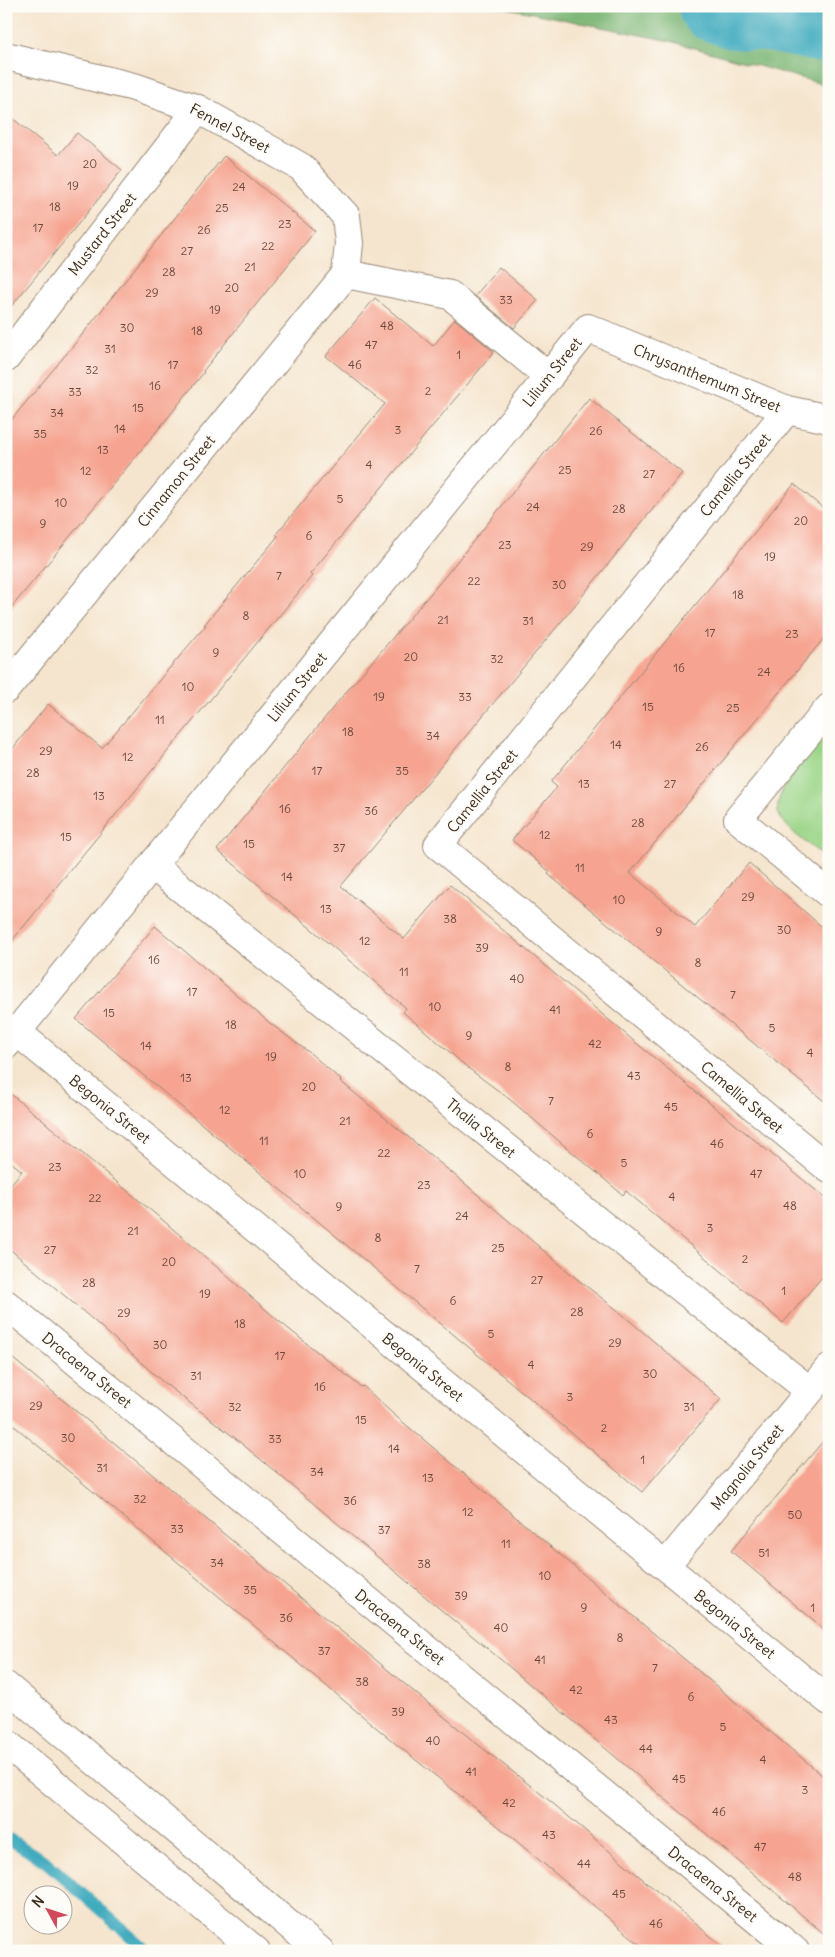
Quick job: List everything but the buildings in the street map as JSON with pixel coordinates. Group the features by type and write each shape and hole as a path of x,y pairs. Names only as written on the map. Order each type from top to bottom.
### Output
{"street":[{"name":"Fennel Street","path":"9,60 134,87 198,110 302,167 346,216 349,243 346,274"},
{"name":"Mustard Street","path":"6,358 198,110"},
{"path":"346,274 450,295 548,376"},
{"name":"Cinnamon Street","path":"6,689 346,274"},
{"name":"Lilium Street","path":"11,1039 588,328"},
{"name":"Chrysanthemum Street","path":"588,328 787,410 829,420"},
{"name":"Camellia Street","path":"787,410 438,845 829,1169"},
{"path":"829,708 738,819 829,894"},
{"name":"Thalia Street","path":"152,865 810,1391"},
{"name":"Begonia Street","path":"11,1039 665,1566 828,1700"},
{"name":"Dracaena Street","path":"6,1304 794,1951"},
{"name":"Magnolia Street","path":"665,1566 829,1368"},
{"path":"6,1686 320,1951"},
{"path":"6,1743 256,1951"}],"green space":[{"path":"498,6 829,6 829,86 670,41"},
{"path":"829,731 829,860 790,829 780,817 778,808 780,797 794,772"}],"waterway":[{"path":"714,6 735,13 771,16 829,28"},
{"path":"6,1837 46,1862 147,1951"}]}
